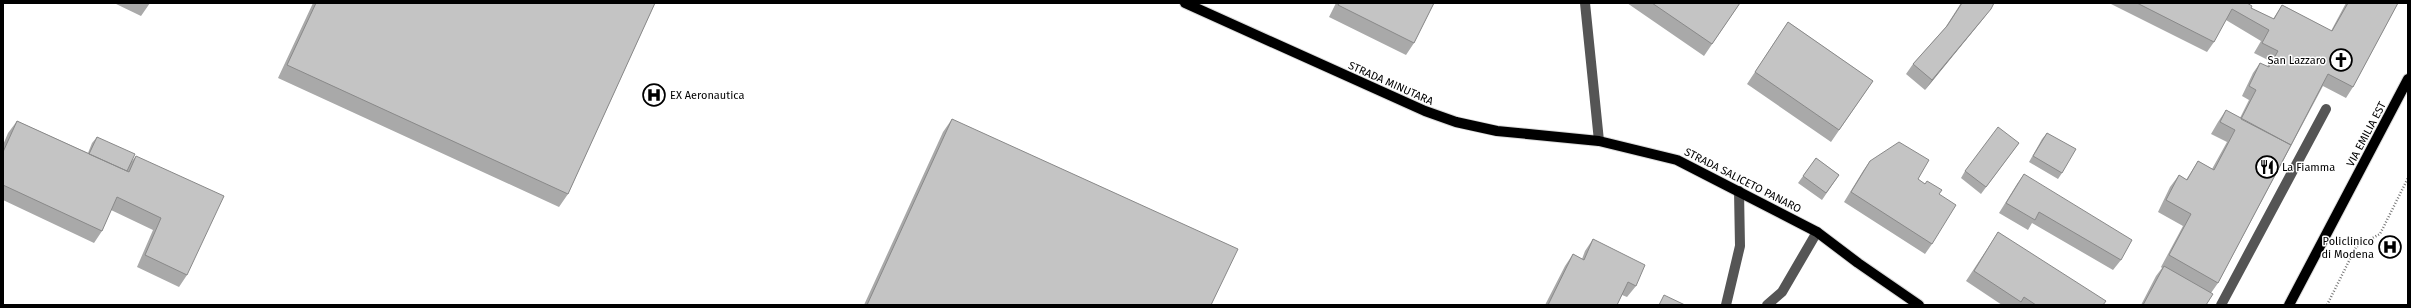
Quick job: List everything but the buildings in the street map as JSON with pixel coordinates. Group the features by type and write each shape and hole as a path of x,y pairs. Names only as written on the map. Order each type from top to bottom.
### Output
{"main road":[{"name":"STRADA MINUTARA","path":"1185,3 1425,111 1456,122 1497,131 1599,141"},
{"name":"VIA EMILIA EST","path":"2289,305 2408,79"},
{"name":"STRADA SALICETO PANARO","path":"1599,141 1677,160 1739,191 1817,232 1858,263 1919,305"}],"street":[{"path":"1585,3 1599,141"},
{"path":"2222,305 2326,109"},
{"path":"1726,305 1740,246 1739,191"},
{"path":"1768,305 1782,292 1817,232"}],"path":[{"path":"2327,305 2356,247 2380,234 2408,178"}],"place":[{"name":"San Lazzaro","path":"2341,60"},
{"name":"EX Aeronautica","path":"654,95"},
{"name":"La Fiamma","path":"2267,167"},
{"name":"Policlinico di Modena","path":"2390,247"}]}
